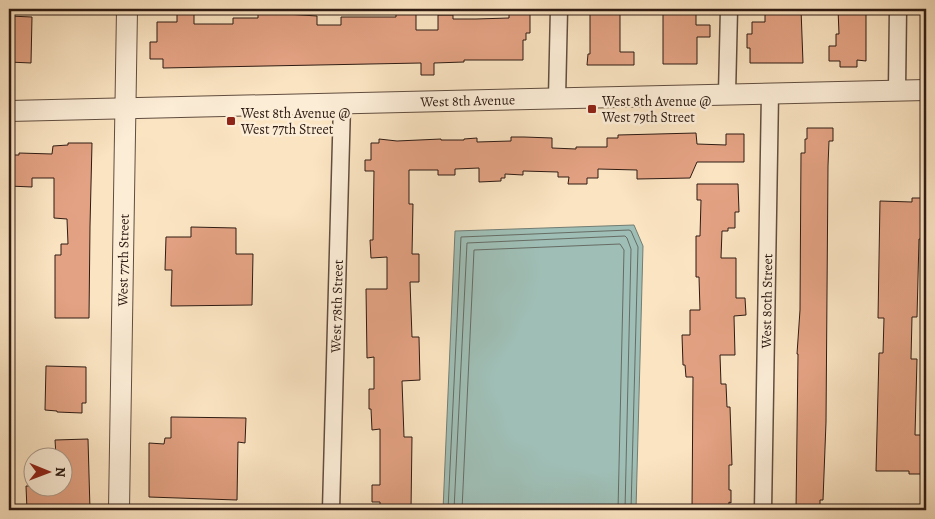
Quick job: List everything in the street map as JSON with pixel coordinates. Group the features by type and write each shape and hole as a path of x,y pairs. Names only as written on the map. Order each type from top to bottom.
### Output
{"street":[{"name":"West 77th Street","path":"119,510 127,9"},
{"path":"557,98 559,9"},
{"path":"727,94 729,9"},
{"path":"897,90 898,9"},
{"name":"West 8th Avenue","path":"9,111 926,90"},
{"name":"West 80th Street","path":"763,510 770,93"},
{"name":"West 78th Street","path":"331,510 342,104"}],"water":[{"path":"634,225 643,246 636,510 443,510 455,231"}],"building":[{"path":"590,9 620,9 620,52 634,52 634,65 587,65 588,54 590,54"},
{"path":"663,9 696,9 696,25 710,25 710,37 697,37 697,64 663,64"},
{"path":"765,9 801,9 803,63 750,63 750,48 747,48 747,34 752,34 752,22 765,22"},
{"path":"838,9 866,9 866,61 857,60 857,67 840,67 840,61 829,61 829,46 836,46 836,34 839,34"},
{"path":"396,11 416,11 416,30 438,30 438,15 453,15 453,19 476,19 509,18 509,14 530,14 530,33 526,33 526,40 523,40 523,60 464,60 464,62 434,63 434,75 421,75 421,63 163,68 163,59 150,59 150,42 157,42 157,22 177,22 177,12 194,12 194,24 233,24 233,18 258,18 258,14 286,14 317,16 317,25 341,25 341,17 396,17"},
{"path":"9,16 32,17 31,63 9,62"},
{"path":"807,128 833,128 833,141 829,141 828,166 826,422 823,500 820,500 820,510 796,510 801,153 805,153"},
{"path":"696,133 697,144 726,145 726,134 744,134 744,162 697,162 690,178 637,179 637,170 598,169 598,178 587,178 587,184 568,184 569,177 558,177 558,172 523,171 523,175 505,174 505,178 501,178 501,181 479,182 479,168 455,169 455,175 438,175 438,170 409,170 409,204 413,204 412,254 419,254 419,282 410,282 412,337 419,337 420,380 402,381 404,437 412,437 411,510 380,510 380,502 372,502 372,485 380,485 380,429 372,430 371,409 369,409 369,389 374,389 374,357 367,358 366,289 387,289 387,257 371,258 370,240 373,240 374,171 365,171 365,160 371,160 371,143 379,143 379,139 397,141 464,140 477,138 477,142 511,141 511,137 524,137 552,138 552,148 576,149 576,147 607,147 607,138 618,138 618,135"},
{"path":"68,143 92,143 89,318 55,318 55,255 61,255 61,244 68,244 67,219 54,218 54,178 32,178 32,187 9,186 9,155 19,155 19,153 52,154 53,146 68,145"},
{"path":"697,184 738,184 739,212 735,212 735,228 728,228 728,231 722,231 721,258 736,258 736,298 745,298 746,315 734,316 735,355 720,355 721,384 726,384 727,407 730,407 732,465 729,465 731,503 729,502 729,510 692,510 693,377 686,377 685,365 683,365 682,335 690,335 690,310 700,310 699,277 696,277 696,236 700,236 701,200 697,200"},
{"path":"912,198 926,198 926,239 919,239 917,317 912,317 911,359 917,359 915,435 926,435 926,474 909,474 909,471 876,471 879,353 883,353 884,318 878,318 880,201 912,202"},
{"path":"191,227 236,228 236,254 253,254 252,305 171,306 172,270 165,270 166,237 191,237"},
{"path":"46,366 86,367 86,403 82,403 82,413 45,410"},
{"path":"171,417 246,418 245,443 238,442 237,500 149,497 149,443 164,444 165,438 171,438"},
{"path":"88,439 90,510 27,510 26,496 72,496 72,446 55,446 55,440"}],"place":[{"name":"West 8th Avenue @ West 79th Street","path":"592,109"},
{"name":"West 8th Avenue @ West 77th Street","path":"231,121"}]}
